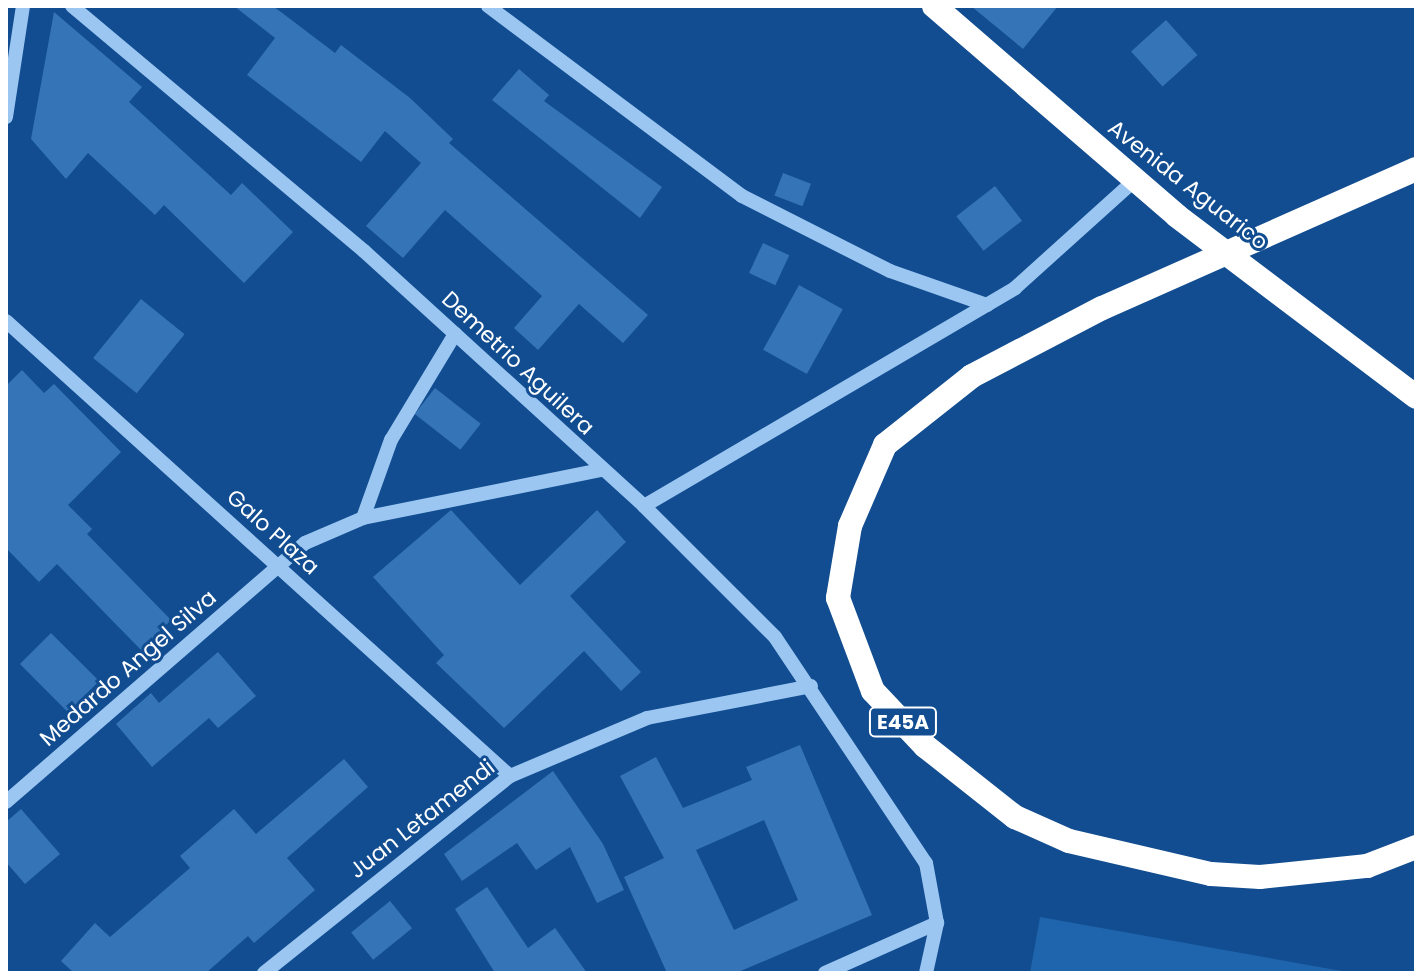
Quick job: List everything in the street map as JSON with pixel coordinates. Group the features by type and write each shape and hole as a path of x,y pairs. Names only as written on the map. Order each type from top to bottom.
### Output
{"highway":[{"name":"Avenida Aguarico","path":"934,6 1135,180 1416,397"},
{"name":"E45A","path":"1416,169 1102,308 972,376 885,445 850,526 838,598 873,691 953,772 1015,817 1118,856 1260,877 1367,866 1416,847"}],"street":[{"path":"6,117 23,6"},
{"name":"Demetrio Aguilera","path":"72,6 455,334 644,506 775,637 811,686 881,800 926,863 937,923"},
{"path":"488,6 742,196 890,271 987,305"},
{"path":"644,506 1015,288 1135,180"},
{"name":"Galo Plaza","path":"6,321 510,776"},
{"path":"363,518 391,440 455,334"},
{"name":"Medardo Angel Silva","path":"6,802 305,543 363,518 601,470"},
{"name":"Juan Letamendi","path":"264,973 510,776 647,718 811,686"},
{"path":"825,973 937,923"},
{"path":"926,973 937,923"}],"shaded area":[{"path":"1040,917 1353,973 1030,973"}],"building":[{"path":"234,6 273,6 335,53 341,45 410,98 453,139 449,143 648,315 623,343 579,304 538,350 514,328 542,296 445,210 403,258 366,226 421,163 385,131 361,162 247,75 275,38"},
{"path":"971,6 1058,6 1023,49"},
{"path":"54,12 142,87 129,102 231,195 242,183 293,232 244,283 164,205 155,215 88,153 66,179 31,139"},
{"path":"1166,20 1197,55 1163,86 1131,51"},
{"path":"519,69 549,95 544,101 662,187 640,218 492,100"},
{"path":"783,173 811,184 802,206 774,195"},
{"path":"995,186 1022,221 983,251 956,216"},
{"path":"763,243 789,255 775,285 749,273"},
{"path":"799,285 843,309 807,374 763,350"},
{"path":"141,299 185,334 137,393 93,358"},
{"path":"22,370 44,393 54,384 121,452 68,505 92,529 87,534 171,620 141,650 57,564 39,582 6,548 6,386"},
{"path":"435,388 481,424 460,450 415,414"},
{"path":"451,510 520,585 597,510 626,542 570,596 641,672 621,691 584,651 504,728 436,663 444,655 373,577"},
{"path":"51,633 99,681 68,712 20,664"},
{"path":"218,652 256,696 218,728 209,718 152,767 116,724 151,693 159,703"},
{"path":"800,745 872,915 736,973 667,973 624,877 664,858 620,776 656,757 683,808 752,780 746,767","holes":["764,820 798,900 734,930 696,850"]},
{"path":"344,759 368,787 287,858 315,890 254,943 248,936 206,973 74,973 61,961 95,923 110,937 190,868 180,856 234,809 256,834"},
{"path":"553,771 603,844 624,890 597,903 570,847 536,870 517,843 462,881 444,854"},
{"path":"21,809 60,854 25,884 6,862 6,822"},
{"path":"487,887 528,948 555,928 587,973 495,973 455,909"},
{"path":"390,901 412,928 373,960 351,932"}]}
